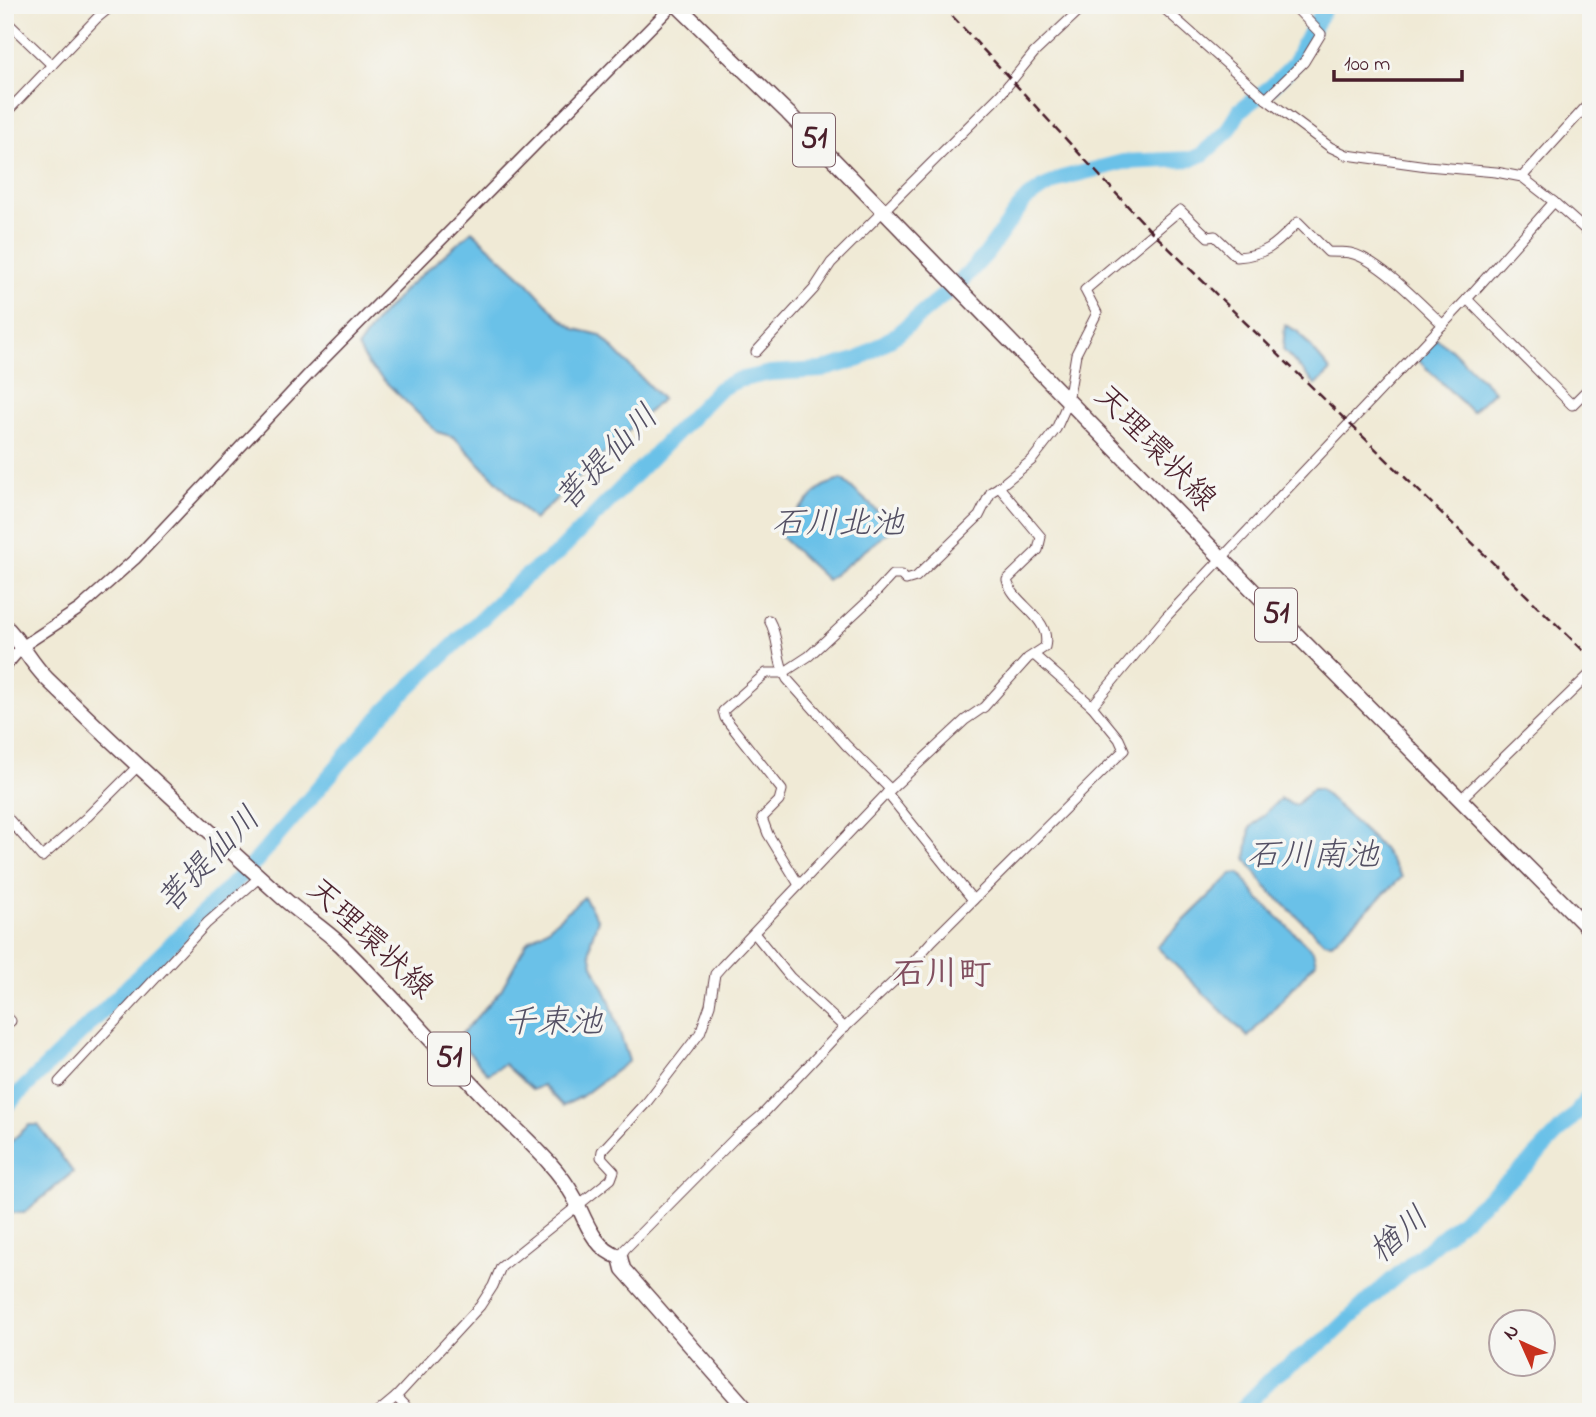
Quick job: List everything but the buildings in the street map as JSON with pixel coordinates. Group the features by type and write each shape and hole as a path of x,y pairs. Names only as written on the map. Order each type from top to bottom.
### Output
{"main road":[{"name":"天理環状線","path":"675,5 788,113 1068,402 1591,931"},
{"name":"天理環状線","path":"5,626 23,646 30,660 138,766 259,876 338,943 549,1163 574,1198 590,1231 610,1254 620,1257 623,1269 749,1412"}],"street":[{"path":"5,114 97,18 113,5"},
{"path":"5,667 23,646 79,609 135,559 308,374 675,5"},
{"path":"756,352 814,289 831,263 1000,95 1034,53 1085,5"},
{"path":"1160,5 1266,99 1330,147 1347,155 1522,177 1591,235"},
{"path":"1266,99 1304,62 1321,34 1293,5"},
{"path":"5,20 52,65"},
{"path":"1522,177 1591,101"},
{"path":"1092,706 1167,615 1443,325 1554,202"},
{"path":"799,885 768,834 762,818 779,802 782,790 725,719 723,711 766,673 783,673 833,636 892,575 901,575 906,579 916,577 979,516 991,492 1041,450 1056,429 1068,402 1076,354 1097,313 1085,290 1180,210 1203,233 1208,237 1215,236 1237,257 1256,256 1277,243 1298,222 1328,252 1351,253 1374,265 1443,325"},
{"path":"1467,299 1572,405 1591,386"},
{"path":"378,1412 396,1397 487,1297 500,1267 578,1208 611,1179 614,1171 601,1157 602,1151 647,1102 700,1033 710,1005 715,974 888,791 965,720 984,707 1028,658 1045,647 1045,632 1038,620 1009,590 1007,580 1038,550 1041,537 999,487"},
{"path":"769,620 776,631 783,673 888,791 973,900"},
{"path":"620,1257 634,1239 737,1136 762,1115 845,1028 1124,750 1119,739 1092,706 1034,655"},
{"path":"1461,799 1591,673"},
{"path":"5,815 42,858 138,766"},
{"path":"59,1082 207,923 259,876"},
{"path":"754,933 790,976 845,1028"},
{"path":"5,1014 11,1021 5,1026"},
{"path":"396,1397 411,1412"}],"water":[{"path":"472,231 524,279 559,317 575,329 600,335 662,399 534,520 454,437 437,432 368,365 358,347 377,320 406,288"},
{"path":"1285,325 1297,331 1331,371 1316,385 1283,350"},
{"path":"1436,339 1451,349 1494,391 1472,412 1417,359"},
{"name":"石川北池","path":"842,479 895,527 827,580 779,535 780,528 823,486"},
{"name":"石川南池","path":"1312,789 1320,789 1383,849 1402,877 1332,943 1324,942 1267,888 1246,859 1250,828 1280,799 1296,805"},
{"name":"石川南池","path":"1240,873 1258,898 1313,951 1316,962 1248,1037 1157,947 1232,874"},
{"name":"千束池","path":"584,897 598,920 591,940 593,965 609,999 629,1061 581,1097 563,1106 543,1085 533,1090 504,1064 488,1074 457,1039 501,990 527,942"},
{"path":"29,1125 38,1125 73,1172 24,1213 5,1213 5,1147"}],"waterway":[{"name":"菩提仙川","path":"5,1107 255,862 386,710 525,577 557,554 719,389 738,380 770,373 821,370 859,359 899,333 963,279 986,254 1025,200 1062,178 1123,162 1192,159 1203,154 1228,131 1240,110 1272,86 1295,63 1326,5"},
{"name":"楢川","path":"1239,1412 1274,1376 1331,1336 1372,1297 1527,1165 1574,1116 1591,1093"}],"railway":[{"path":"942,5 1149,229 1591,658"}],"district":[{"name":"石川町","path":"942,976"}]}
